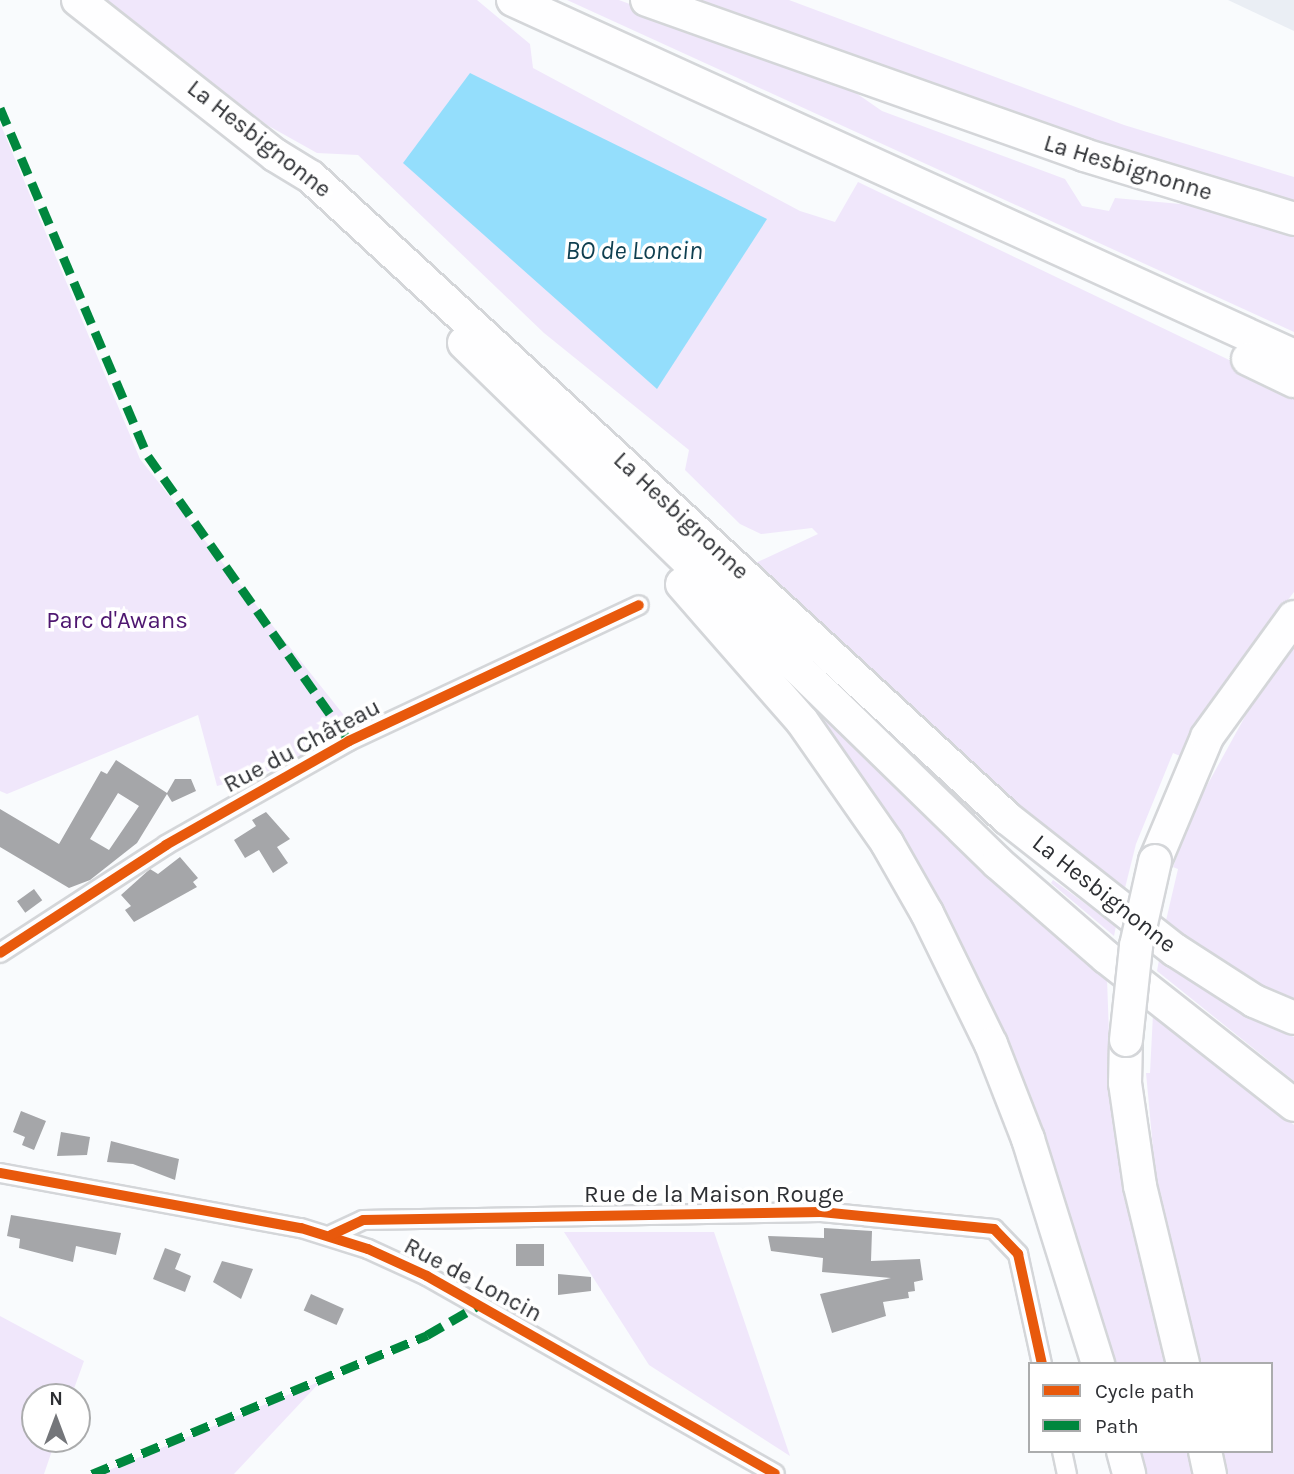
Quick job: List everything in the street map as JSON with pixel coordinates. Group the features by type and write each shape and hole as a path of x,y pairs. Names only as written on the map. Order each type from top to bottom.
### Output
{"highway":[{"name":"La Hesbignonne","path":"78,0 275,155 311,177 480,328 1017,826 1175,950 1254,1001 1294,1018"},
{"path":"513,0 761,116 1294,356"},
{"name":"La Hesbignonne","path":"647,0 1084,155 1294,219"},
{"path":"761,116 787,139 1294,381"},
{"path":"275,155 302,192 575,451 998,863 1106,957 1294,1105"},
{"path":"575,451 585,481 802,721 887,843 927,913 991,1044 1028,1139 1097,1362"},
{"path":"1183,1362 1140,1186 1125,1083 1126,1040 1136,946 1155,861 1207,737 1294,617"},
{"path":"1124,1453 1129,1474"},
{"path":"1205,1453 1210,1474"}],"street":[{"name":"Rue du Château","path":"0,953 166,845 349,741 639,605"},
{"name":"Rue de Loncin","path":"0,1173 331,1236 427,1276 775,1474"},
{"name":"Rue de la Maison Rouge","path":"331,1236 363,1220 821,1212 994,1229 1018,1254 1042,1362"},
{"path":"1062,1453 1067,1474"}],"shaded area":[{"path":"1228,0 1294,0 1294,31"}],"green space":[{"path":"106,0 477,0 530,44 533,68 800,211 835,222 858,182 1294,391 1294,592 1213,698 1180,756 1173,753 1136,844 1123,896 1092,873 749,566 818,534 812,528 761,534 740,524 685,470 689,450 544,333 358,155 317,153 267,125"},
{"path":"567,0 619,0 843,84 882,111 1065,179 1082,206 1109,211 1115,198 1213,207 1294,230 1294,332"},
{"path":"698,0 789,0 1124,125 1294,177 1294,200 1083,138"},
{"name":"Parc d'Awans","path":"0,123 140,459 366,743 217,786 198,715 7,794 0,791"},
{"path":"1294,630 1294,1009 1164,929 1178,869 1173,867 1194,809 1253,702 1253,684"},
{"path":"801,696 991,881 1107,978 1112,1120 1123,1189 1166,1362 1108,1362 1044,1151"},
{"path":"1053,880 1116,926 1114,936 1051,883"},
{"path":"1159,960 1222,1001 1294,1037 1294,1081 1157,971"},
{"path":"1153,1014 1294,1125 1294,1474 1223,1474 1218,1453 1273,1453 1273,1362 1194,1362 1151,1189 1156,1181 1146,1073 1150,1073"},
{"path":"564,1232 714,1232 790,1456 649,1365"},
{"path":"0,1316 84,1361 76,1383 21,1383 21,1453 51,1453 44,1474 0,1474"},
{"path":"321,1381 234,1474 100,1474 123,1464"},
{"path":"1136,1453 1190,1453 1195,1474 1141,1474"}],"water":[{"name":"BO de Loncin","path":"470,73 767,219 657,389 403,163"}],"building":[{"path":"116,760 167,793 175,779 191,779 196,791 172,802 167,794 137,843 90,880 69,888 0,847 0,809 59,844 101,771 107,774","holes":["118,793 139,806 109,850 90,839"]},
{"path":"266,812 290,839 277,847 288,863 273,873 259,850 245,858 234,840 256,826 252,820"},
{"path":"180,857 198,878 193,882 197,887 134,922 125,910 131,906 121,895 150,869 158,874"},
{"path":"34,889 42,900 25,913 17,901"},
{"path":"21,1111 46,1121 34,1150 22,1145 25,1137 13,1132"},
{"path":"61,1132 90,1137 87,1155 57,1156"},
{"path":"111,1141 179,1159 175,1180 133,1164 107,1162"},
{"path":"11,1215 121,1233 116,1255 76,1246 73,1262 19,1248 20,1239 7,1236"},
{"path":"824,1228 872,1231 871,1261 920,1259 923,1280 914,1282 915,1291 908,1292 909,1298 883,1302 886,1316 832,1333 820,1294 891,1278 822,1272 823,1258 771,1251 768,1236 824,1238"},
{"path":"516,1244 544,1244 544,1266 516,1266"},
{"path":"165,1248 181,1254 175,1269 191,1276 185,1292 153,1279"},
{"path":"222,1261 253,1269 241,1299 213,1282"},
{"path":"558,1274 591,1277 591,1291 558,1295"},
{"path":"311,1294 344,1309 337,1325 304,1310"}],"marked path":[{"path":"0,108 148,456 349,741"},
{"path":"92,1474 427,1335 479,1305"}],"cycle path":[{"path":"0,953 166,845 349,741 639,605"},
{"path":"0,1173 301,1228 368,1249 427,1276 775,1474"},
{"path":"331,1235 363,1220 821,1212 994,1229 1018,1254 1042,1362"}]}
